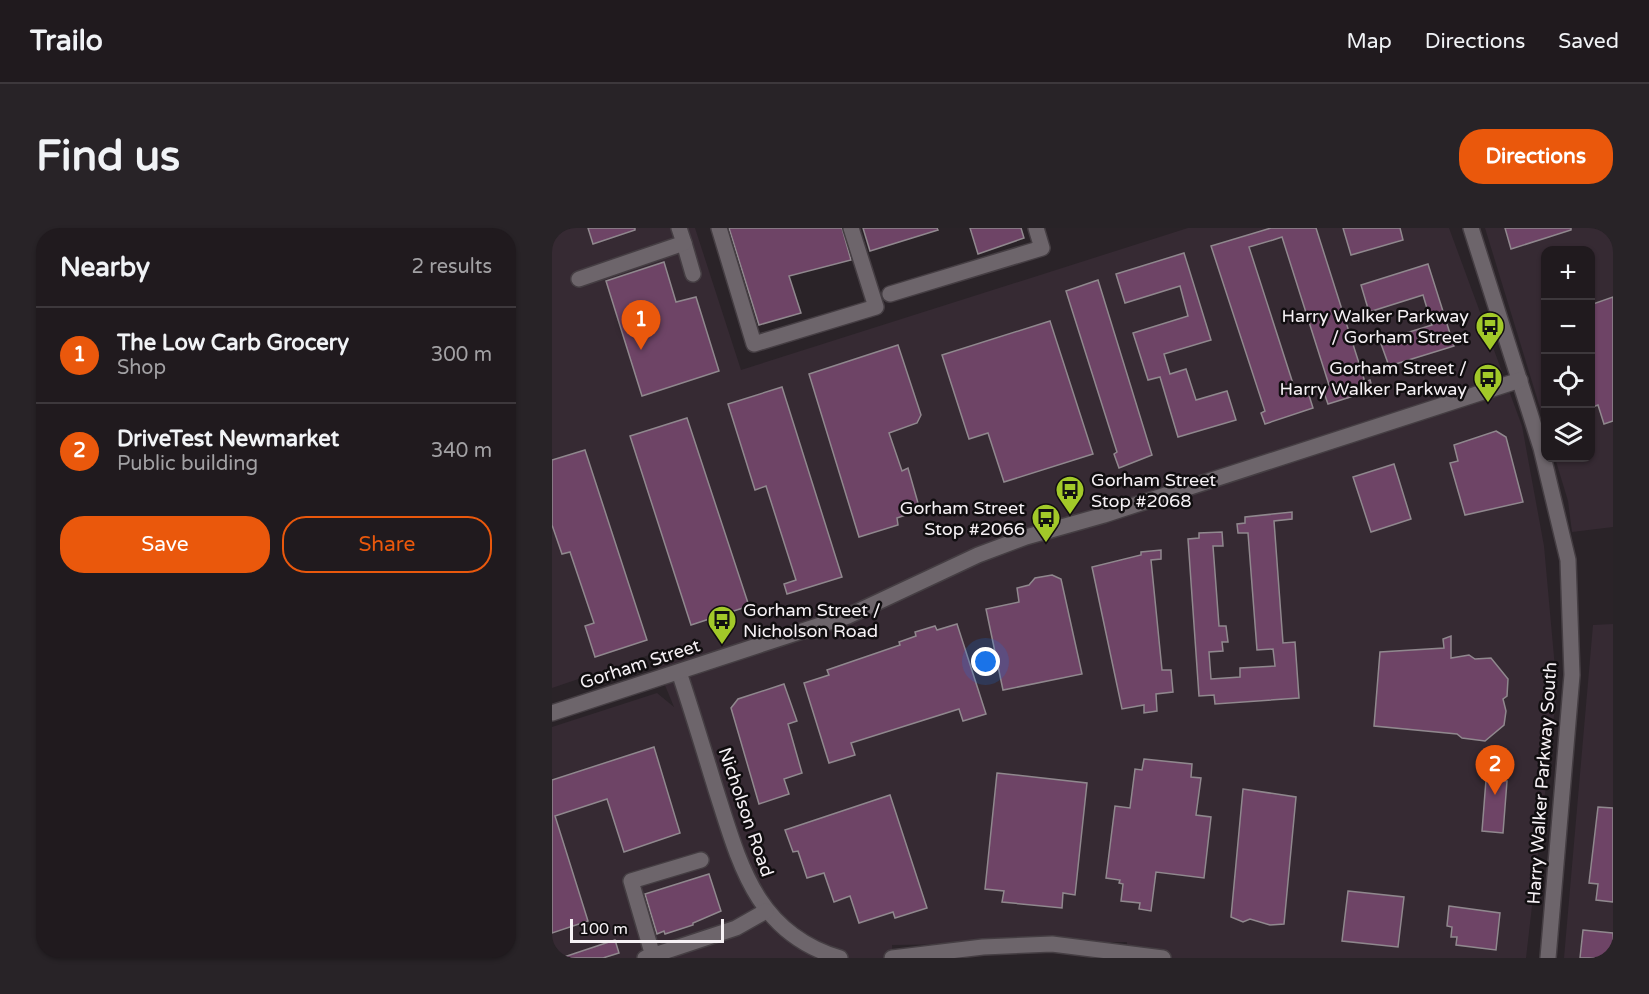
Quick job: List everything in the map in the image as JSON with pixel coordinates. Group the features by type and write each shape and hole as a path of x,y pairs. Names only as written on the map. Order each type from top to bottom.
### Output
{"street":[{"path":"679,228 693,274"},
{"path":"719,228 754,344 876,307 851,228"},
{"path":"890,294 1042,248 1036,228"},
{"name":"Harry Walker Parkway South","path":"1471,228 1520,380 1558,512 1568,560 1572,675 1548,958"},
{"path":"579,279 684,243"},
{"name":"Gorham Street","path":"552,712 848,616 978,555 1026,537 1104,515 1520,380"},
{"name":"Nicholson Road","path":"679,672 745,878 766,911 792,936 815,951 840,958"},
{"path":"701,860 630,881 649,957 736,928 766,911"},
{"path":"892,958 983,947 1052,944 1163,958"}],"shaded area":[{"path":"552,228 695,228 741,370 1188,228 1449,228 1522,426 1544,546 1557,690 1526,958 1127,958 1127,942 892,945 893,958 552,958 552,727 657,693 674,707 652,654 552,688"},
{"path":"1485,228 1613,228 1613,527 1572,532 1568,501 1556,462 1595,462 1595,246 1541,246 1541,411"},
{"path":"1613,624 1613,958 1564,958 1593,625"}],"building":[{"path":"588,228 635,228 635,230 593,244"},
{"path":"729,228 842,228 851,260 789,276 801,313 759,325"},
{"path":"863,228 937,228 938,230 870,251"},
{"path":"970,228 1021,228 1024,238 978,254"},
{"path":"1271,228 1316,228 1365,382 1370,380 1373,390 1328,404 1322,387 1329,385 1282,237 1249,247 1297,396 1308,392 1313,408 1265,424 1261,413 1265,411 1211,246"},
{"path":"1343,228 1400,228 1403,240 1351,255"},
{"path":"1505,228 1571,228 1571,230 1511,249"},
{"path":"1184,253 1211,340 1164,354 1170,374 1186,369 1196,400 1227,391 1236,420 1178,437 1160,377 1148,380 1133,333 1188,316 1180,286 1125,303 1116,274"},
{"path":"664,262 676,302 696,297 719,371 642,396 606,281"},
{"path":"1428,264 1454,346 1389,366 1380,341 1432,325 1423,295 1369,312 1361,285"},
{"path":"1098,280 1152,455 1119,468 1114,454 1117,452 1066,291"},
{"path":"1613,297 1613,421 1604,424 1598,405 1595,406 1595,303"},
{"path":"1050,321 1093,454 1004,482 988,433 969,439 942,355"},
{"path":"898,345 921,415 917,423 889,433 902,471 908,468 920,510 897,518 898,525 859,537 809,374"},
{"path":"782,387 842,577 787,594 784,584 796,580 766,486 755,490 728,404"},
{"path":"687,418 749,606 691,625 630,436"},
{"path":"1496,431 1506,437 1523,502 1465,515 1450,463 1458,461 1454,445"},
{"path":"585,450 647,640 595,657 585,626 594,623 570,552 562,554 552,525 552,460"},
{"path":"1394,464 1411,519 1371,532 1353,477"},
{"path":"1292,512 1292,519 1274,521 1283,643 1295,642 1299,698 1215,704 1214,695 1199,696 1188,539 1199,538 1199,533 1222,532 1223,546 1213,546 1219,626 1226,626 1228,642 1222,642 1223,651 1209,652 1211,679 1240,677 1240,668 1275,666 1273,649 1257,650 1248,533 1238,533 1237,524 1245,523 1245,517"},
{"path":"1161,550 1161,559 1151,560 1162,670 1171,670 1173,692 1156,694 1157,711 1144,713 1144,705 1122,709 1092,567 1141,555 1141,552"},
{"path":"1052,575 1061,579 1082,674 1003,690 986,609 1019,602 1017,588 1029,585 1035,578"},
{"path":"957,624 986,714 963,721 959,709 851,743 855,755 829,763 804,683 829,675 827,670 900,645 899,642 916,636 915,632 935,626 937,630"},
{"path":"1451,636 1451,658 1469,655 1475,659 1491,658 1508,679 1507,696 1503,699 1506,711 1504,725 1485,741 1462,738 1457,734 1374,726 1380,652 1444,648 1443,639"},
{"path":"784,684 797,721 788,724 802,773 784,779 789,794 759,804 731,708 738,699"},
{"path":"654,747 680,833 624,852 607,799 555,816 588,921 552,933 552,780"},
{"path":"1144,759 1192,764 1191,777 1201,778 1196,815 1211,817 1204,878 1156,872 1151,911 1139,909 1140,903 1121,901 1123,884 1119,883 1120,880 1106,878 1115,806 1130,808 1135,769 1142,770"},
{"path":"997,773 1087,783 1075,895 1063,893 1062,908 1002,902 1004,891 985,889"},
{"path":"1486,780 1507,781 1503,833 1482,831"},
{"path":"1243,789 1296,797 1284,924 1270,925 1250,919 1243,922 1231,917"},
{"path":"890,795 927,908 895,918 893,912 859,923 850,896 834,902 824,873 807,878 798,851 793,852 785,830"},
{"path":"1598,807 1613,808 1613,902 1596,900 1598,884 1589,883"},
{"path":"709,874 721,911 693,925 665,934 664,931 657,934 645,894"},
{"path":"1348,891 1404,897 1398,947 1342,941"},
{"path":"1449,906 1500,913 1496,950 1456,945 1457,937 1451,937 1452,927 1447,926"},
{"path":"1583,930 1613,933 1613,958 1580,958"},
{"path":"615,940 619,953 603,958 561,958"}],"place":[{"name":"The Low Carb Grocery","path":"641,350"},
{"name":"Harry Walker Parkway / Gorham Street","path":"1490,352"},
{"name":"Gorham Street / Harry Walker Parkway","path":"1488,404"},
{"name":"Gorham Street Stop #2068","path":"1070,516"},
{"name":"Gorham Street Stop #2066","path":"1046,544"},
{"name":"Gorham Street / Nicholson Road","path":"722,646"},
{"name":"DriveTest Newmarket","path":"1495,795"}]}
